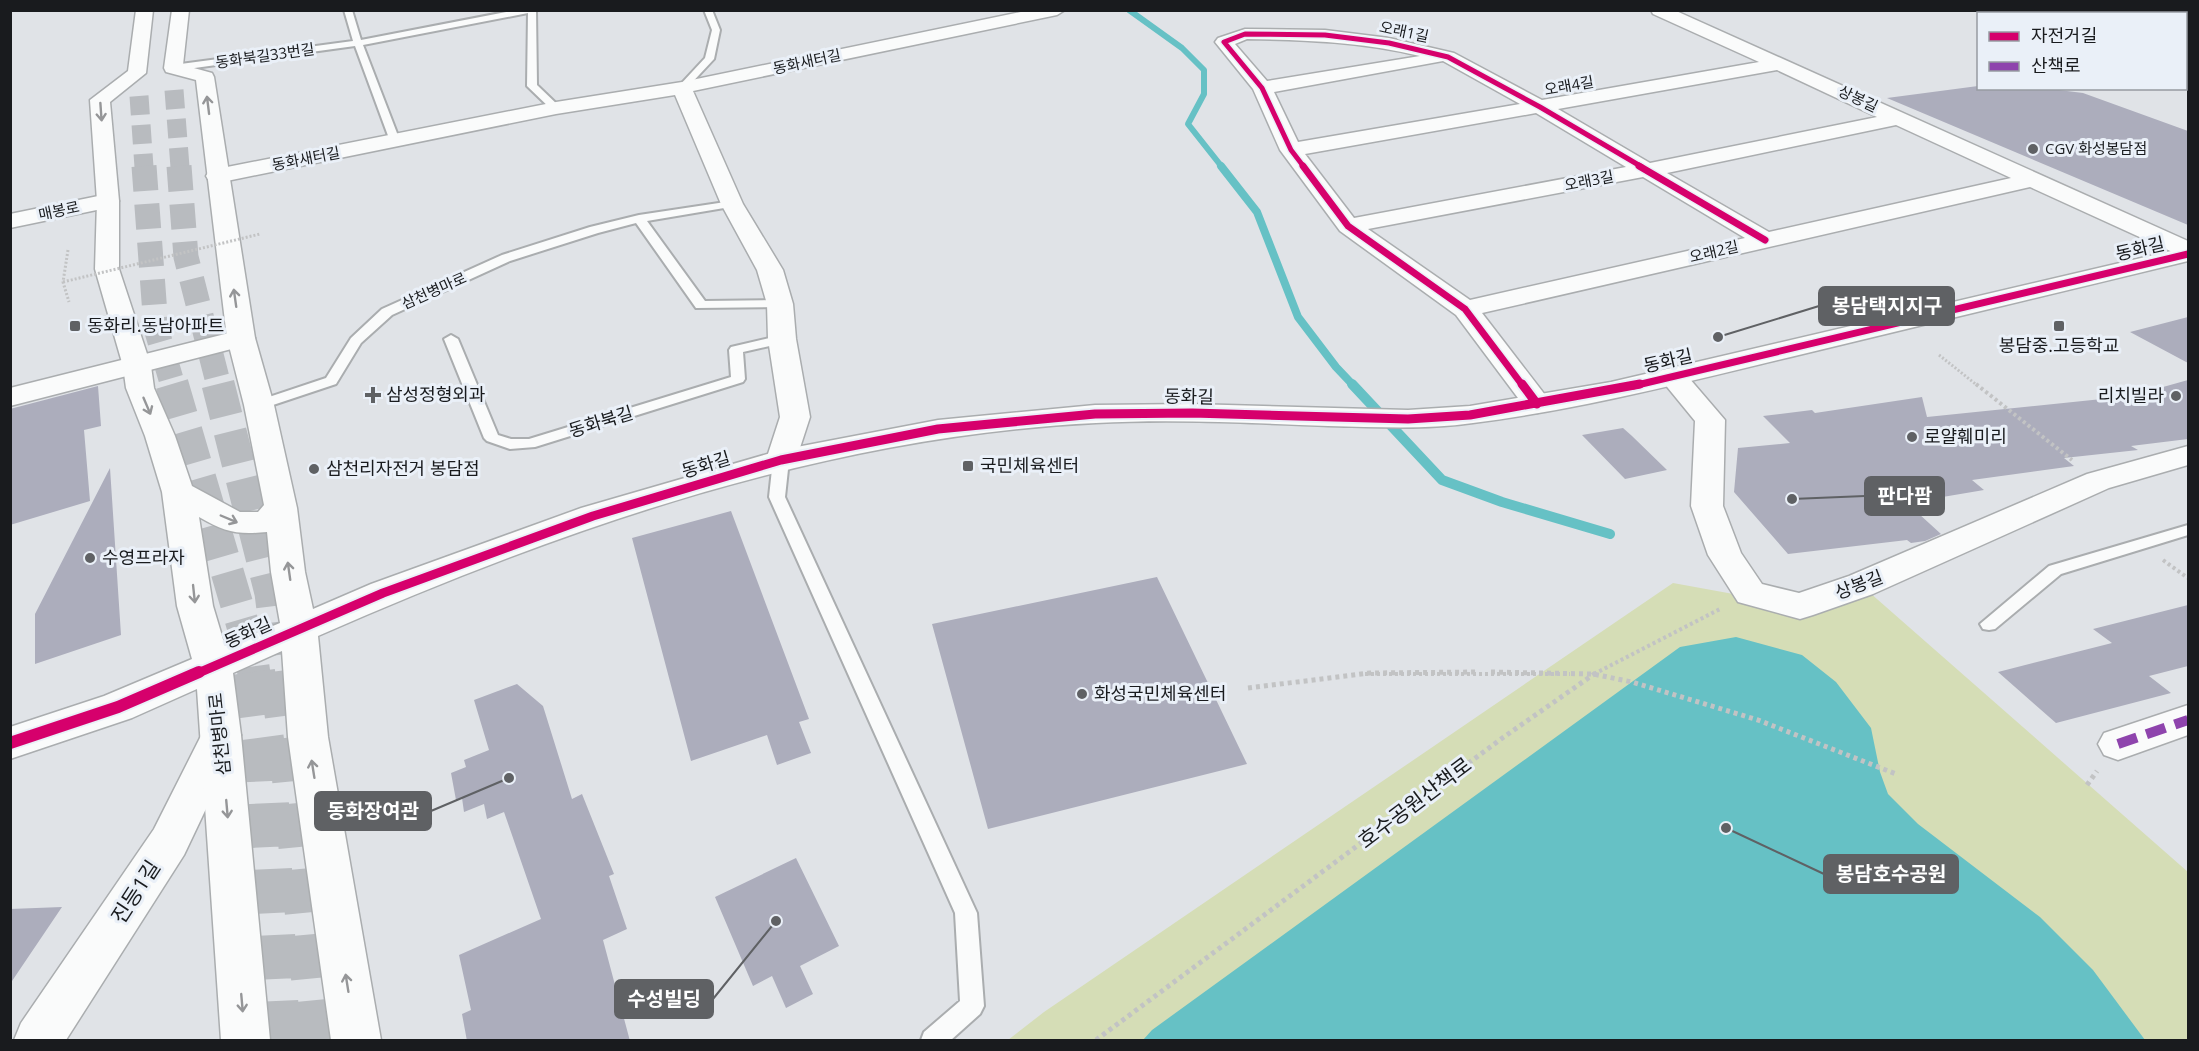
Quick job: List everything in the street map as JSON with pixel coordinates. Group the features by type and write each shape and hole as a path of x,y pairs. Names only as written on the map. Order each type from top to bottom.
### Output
{"street":[{"name":"삼천병마로","path":"145,10 138,84 100,100 108,201 107,269 137,366 140,388 160,436 178,492 195,606 213,667 221,735 245,1041"},
{"path":"181,10 174,79 205,77 241,338 259,405 281,508 288,572 299,629 308,737 356,1041"},
{"name":"동화새터길","path":"217,176 555,108 682,87 1057,10"},
{"name":"상봉길","path":"1659,10 2035,179 2188,252"},
{"name":"오래1길","path":"1538,404 1465,309 1348,226 1291,150 1262,88 1224,42 1245,34 1325,35 1389,43 1448,57 1540,106 1765,240"},
{"path":"1262,88 1448,57"},
{"name":"오래4길","path":"1291,150 1782,64"},
{"path":"682,87 732,204 770,270 780,304 782,339 795,417 781,460"},
{"name":"오래3길","path":"1348,226 1647,170 1900,118"},
{"name":"오래2길","path":"1465,309 2035,179"},
{"name":"매봉로","path":"10,221 108,201"},
{"name":"동화길","path":"10,743 118,707 383,593 593,516 781,460 938,429 1095,414 1192,413 1408,419 1470,415 1673,377 2188,252"},
{"path":"10,397 241,338"},
{"path":"1673,377 1710,420 1707,506 1725,555 1750,593"},
{"name":"상봉길","path":"1750,593 1800,606 1861,585 2098,481 2188,455"},
{"path":"178,492 234,523 266,522 281,508"},
{"path":"2118,744 2188,720"},
{"name":"진등1길","path":"38,1041 169,842 221,735"}],"lane":[{"path":"348,10 395,141"},
{"path":"682,87 709,59 716,30 708,10"},
{"name":"동화북길33번길","path":"174,79 532,11"},
{"path":"532,11 532,86 555,108"},
{"path":"732,204 639,219 702,304 780,304"},
{"name":"삼천병마로","path":"259,405 331,381 356,341 387,312 506,258 594,230 639,219"},
{"name":"동화북길","path":"451,339 492,438 510,444 530,444 738,379 736,350 782,339"},
{"path":"781,460 777,497 966,913 972,1006 933,1041"},
{"path":"1989,624 2055,570 2188,530"}],"path":[{"path":"63,282 260,234"},
{"path":"68,250 63,282 69,302"},
{"path":"1939,355 2098,481"},
{"path":"1248,688 1370,673 1593,674 1632,682 1758,720 1896,774"}],"green space":[{"path":"1673,583 1800,606 1861,585 2188,872 2188,1040 1008,1040 1044,1012"}],"water":[{"path":"1736,637 1802,655 1836,682 1871,728 1880,772 1888,794 1918,824 2040,917 2093,970 2145,1040 1143,1040 1152,1030 1680,647"}],"building":[{"path":"1977,86 1977,90 2059,90 2083,93 2188,131 2188,225 1887,98"},
{"path":"2188,317 2188,363 2130,332"},
{"path":"2188,380 2188,439 2131,446 2138,450 2064,458 2074,466 1972,480 1984,490 1907,503 1941,534 1925,541 1911,543 1907,540 1788,554 1734,492 1738,448 1790,443 1763,416 1812,410 1815,413 1922,397 1927,417 2131,396"},
{"path":"98,386 101,426 84,430 90,501 10,525 10,409"},
{"path":"1623,428 1667,470 1625,479 1582,435"},
{"name":"수영프라자","path":"110,468 121,635 35,664 35,614"},
{"path":"731,511 809,719 799,722 811,753 777,765 767,735 691,761 632,538"},
{"name":"화성국민체육센터","path":"1157,577 1247,764 988,829 932,624"},
{"path":"2188,605 2188,666 2149,676 2171,693 2056,723 1998,672 2112,643 2093,629"},
{"path":"517,684 543,706 572,799 582,794 614,874 609,876 627,929 603,940 630,1041 467,1041 462,1014 471,1010 459,955 541,919 504,812 487,819 484,804 464,812 462,798 456,800 451,773 466,767 464,760 489,750 474,700"},
{"path":"796,858 839,946 800,966 813,994 786,1008 772,976 753,986 715,897"},
{"path":"62,907 10,984 10,909"}],"waterway":[{"path":"1129,10 1182,48 1204,70 1204,94 1188,124 1222,167"},
{"path":"1221,166 1257,212 1298,317 1336,367 1354,386"},
{"path":"1352,384 1442,480 1502,502 1610,534"}],"tunnel":[{"path":"174,90 180,167"},
{"path":"139,96 144,167"},
{"path":"144,166 156,328 173,386"},
{"path":"179,166 186,257 219,386"},
{"path":"172,384 251,653 254,674"},
{"path":"218,384 271,593 281,674"},
{"path":"253,672 265,763 278,1040"},
{"path":"281,672 291,747 319,1040"}],"marked path":[{"path":"2118,744 2188,720"}],"cycle path":[{"path":"1537,404 1465,309 1348,226 1291,150 1262,88 1224,42 1245,34 1325,35 1389,43 1448,57 1540,107 1765,240"},
{"path":"10,743 118,707 383,593 593,516 781,460 938,429 1095,414 1192,413 1408,419 1470,415 1611,391 2188,254"}],"place":[{"name":"CGV 화성봉담점","path":"2033,149"},
{"name":"동화리.동남아파트","path":"75,326"},
{"name":"봉담중.고등학교","path":"2059,326"},
{"name":"봉담택지지구","path":"1718,337"},
{"name":"삼성정형외과","path":"373,395"},
{"name":"리치빌라","path":"2176,396"},
{"name":"로얄훼미리","path":"1912,437"},
{"name":"국민체육센터","path":"968,466"},
{"name":"삼천리자전거 봉담점","path":"314,469"},
{"name":"판다팜","path":"1792,499"},
{"name":"수영프라자","path":"90,558"},
{"name":"화성국민체육센터","path":"1082,694"},
{"name":"동화장여관","path":"509,778"},
{"name":"봉담호수공원","path":"1726,828"},
{"name":"수성빌딩","path":"776,921"}]}
